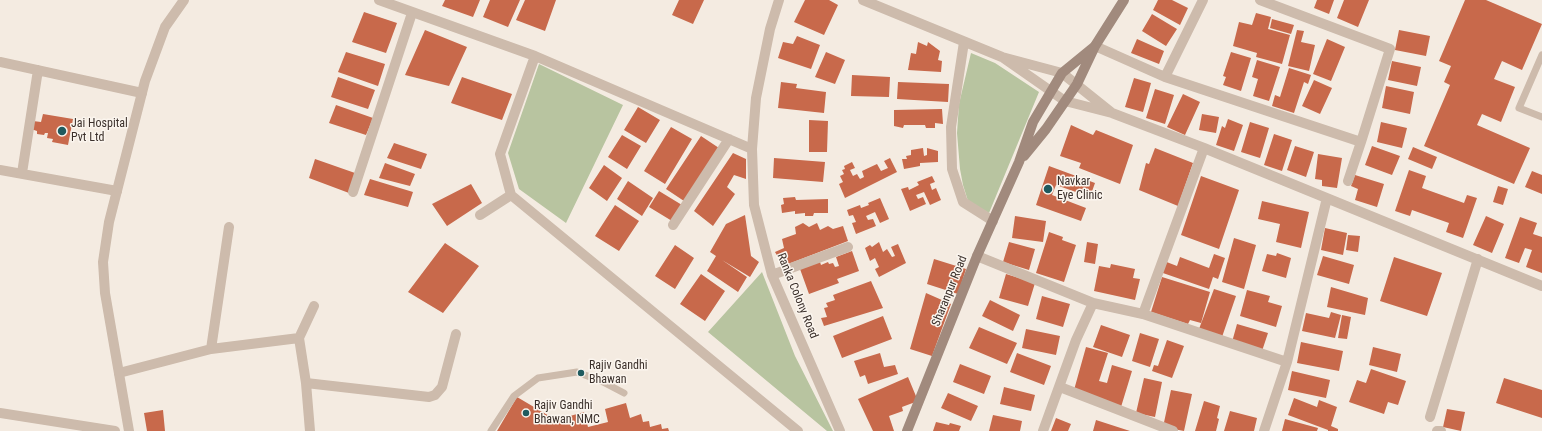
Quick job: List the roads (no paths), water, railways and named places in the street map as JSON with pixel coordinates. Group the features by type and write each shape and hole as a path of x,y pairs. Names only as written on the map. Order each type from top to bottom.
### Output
{"main road":[{"name":"Sharanpur Road","path":"1019,162 1046,129 1077,84 1095,46 1124,0"},
{"name":"Sharanpur Road","path":"908,431 977,256 1019,162 1033,122 1062,73 1095,46"}],"street":[{"path":"129,431 105,293 103,262 109,222 142,93 165,27 184,0"},
{"path":"379,0 535,56 752,149"},
{"name":"Ranka Colony Road","path":"779,0 770,29 756,98 752,149 754,205 772,275 840,431"},
{"path":"863,0 1002,57 1062,73 1112,113"},
{"path":"1165,77 1203,0"},
{"path":"1260,0 1390,49 1348,181"},
{"path":"353,192 412,13"},
{"path":"964,42 951,127 952,169 963,202 993,221"},
{"path":"1095,46 1165,77 1361,142"},
{"path":"535,56 500,154 511,196 798,431"},
{"path":"1002,57 1050,92 1065,101 1112,113 1204,148 1542,286"},
{"path":"0,62 142,93"},
{"path":"22,173 38,70"},
{"path":"673,226 729,139"},
{"path":"1143,314 1204,148"},
{"path":"0,170 117,191"},
{"path":"480,215 511,196"},
{"path":"1264,431 1287,362 1328,198"},
{"path":"211,349 229,226"},
{"path":"772,275 848,247"},
{"path":"977,256 1093,303 1143,314 1287,362"},
{"path":"1430,417 1478,260"},
{"path":"1042,431 1060,387 1076,340 1093,303"},
{"path":"310,431 306,383 299,338 314,306"},
{"path":"306,383 430,397 435,395 442,387 456,334"},
{"path":"119,372 211,349 299,338"},
{"path":"1060,387 1172,431"},
{"path":"0,413 115,431"}],"lane":[{"path":"1542,55 1519,108 1542,117"},
{"path":"491,431 514,396 538,378 577,372 624,392"}],"place":[{"name":"Jai Hospital Pvt Ltd","path":"62,131"},
{"name":"Navkar Eye Clinic","path":"1048,189"},
{"name":"Rajiv Gandhi Bhawan","path":"581,373"},
{"name":"Rajiv Gandhi Bhawan, NMC","path":"526,413"}]}
